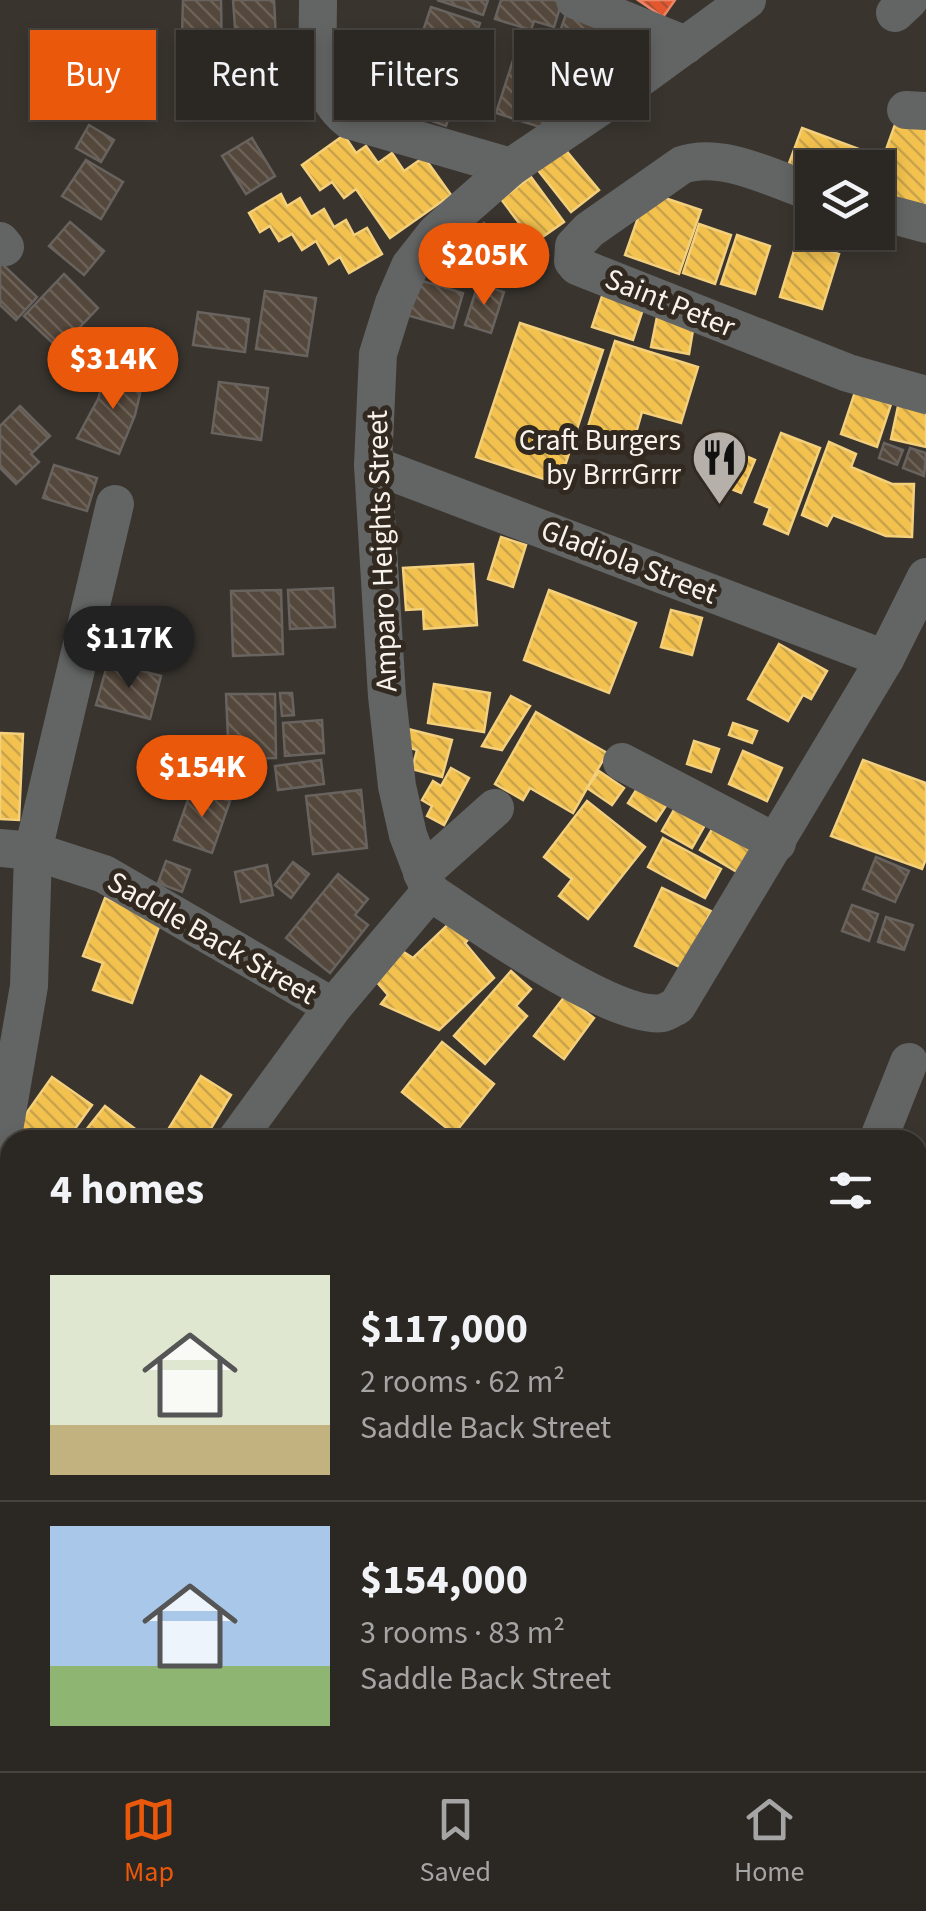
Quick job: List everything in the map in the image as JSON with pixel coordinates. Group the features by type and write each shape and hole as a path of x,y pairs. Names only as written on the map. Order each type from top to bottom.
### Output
{"street":[{"path":"318,0 320,66 329,100 338,112 349,120 511,167"},
{"path":"576,0 686,45"},
{"name":"Amparo Heights Street","path":"426,882 408,835 396,786 373,465 378,354 410,266 436,233 511,167 747,0"},
{"name":"Saint Peter","path":"795,186 722,162 696,160 589,230 574,246 573,261 577,266 848,373 926,395"},
{"path":"895,216 926,224"},
{"name":"Gladiola Street","path":"373,465 885,659"},
{"path":"4,1130 29,986 16,850 115,504"},
{"path":"426,882 576,986 638,1010 664,1013 677,1006 885,659 926,578"},
{"path":"622,762 777,843"},
{"path":"243,1130 426,882 495,808"},
{"name":"Saddle Back Street","path":"16,850 104,874 333,1007"},
{"path":"882,1130 909,1062"}],"building: Homes":[{"path":"897,119 926,129 923,210 895,200 895,150 886,150"},
{"path":"802,128 861,150 795,150 795,169 788,166"},
{"path":"344,135 356,153 366,146 378,163 392,153 404,171 424,157 451,195 390,238 356,189 344,198 332,182 320,190 302,165"},
{"path":"564,148 599,190 571,212 537,169"},
{"path":"531,177 564,222 534,243 501,199"},
{"path":"647,192 701,210 679,274 625,255"},
{"path":"281,194 287,206 300,198 311,217 324,209 334,227 346,220 354,235 367,228 382,254 349,273 340,257 329,264 316,241 302,250 292,234 279,241 270,226 260,232 249,213"},
{"path":"699,224 731,235 715,284 683,273"},
{"path":"737,235 770,246 755,294 721,284"},
{"path":"795,248 839,254 822,309 780,297"},
{"path":"604,290 645,303 633,340 592,327"},
{"path":"658,312 695,318 689,354 651,347"},
{"path":"520,323 603,350 559,484 476,457"},
{"path":"615,341 698,367 681,423 642,412 632,447 586,433"},
{"path":"858,383 894,395 877,447 841,434"},
{"path":"900,397 926,403 926,447 891,439"},
{"path":"781,433 820,448 788,534 764,524 770,508 755,502"},
{"path":"829,442 856,454 851,467 892,484 914,484 912,537 886,536 833,515 827,526 802,515"},
{"path":"722,446 755,460 741,493 711,481"},
{"path":"501,537 526,545 513,587 488,579"},
{"path":"473,564 477,625 424,629 423,609 406,610 403,568"},
{"path":"549,590 636,623 609,693 524,660"},
{"path":"671,610 702,618 692,655 661,647"},
{"path":"779,644 827,671 811,699 803,695 788,721 748,699"},
{"path":"434,684 490,693 484,732 428,723"},
{"path":"511,696 530,706 502,750 482,746"},
{"path":"536,712 607,753 573,813 530,788 523,800 495,784"},
{"path":"733,723 757,731 752,743 729,735"},
{"path":"408,729 452,740 442,777 412,769 417,750 404,746"},
{"path":"0,733 23,734 19,820 0,819"},
{"path":"694,741 719,749 711,772 687,764"},
{"path":"743,751 782,768 767,801 729,784"},
{"path":"863,760 926,783 926,859 922,869 831,836"},
{"path":"451,768 469,778 444,825 427,816 432,806 422,800 433,781 441,786"},
{"path":"599,771 624,788 612,805 587,788"},
{"path":"643,779 671,798 656,821 628,803"},
{"path":"587,801 645,847 588,919 559,896 572,879 544,857"},
{"path":"679,801 709,818 692,848 662,831"},
{"path":"718,819 760,845 742,875 700,850"},
{"path":"663,838 721,869 705,898 648,867"},
{"path":"662,888 711,911 684,969 635,946"},
{"path":"105,898 162,918 132,1003 93,990 103,963 83,956"},
{"path":"459,914 476,931 465,943 494,978 439,1030 381,1004 388,995 375,980 399,949 413,958"},
{"path":"511,971 531,989 516,1006 527,1016 485,1064 454,1036"},
{"path":"565,996 594,1018 564,1059 534,1036"},
{"path":"442,1042 494,1084 457,1130 449,1130 402,1092"},
{"path":"201,1076 231,1095 210,1130 168,1130"},
{"path":"52,1077 92,1105 74,1130 16,1128"},
{"path":"105,1106 134,1128 132,1130 86,1130"}],"building: Shops":[{"path":"638,0 675,0 663,17"}],"building: Other":[{"path":"183,0 221,0 222,30 182,30"},
{"path":"233,0 274,0 276,30 235,30"},
{"path":"437,0 488,0 483,15"},
{"path":"501,0 562,1 554,27 534,21 531,30 495,19"},
{"path":"569,6 601,17 596,30 560,30"},
{"path":"431,7 480,23 478,30 423,30"},
{"path":"608,19 630,27 629,30 604,30"},
{"path":"514,57 514,119 496,113"},
{"path":"518,120 549,120 546,129"},
{"path":"89,125 114,140 101,162 76,148"},
{"path":"252,138 275,176 246,194 222,156"},
{"path":"86,160 123,182 101,219 62,196"},
{"path":"70,222 104,251 84,275 49,246"},
{"path":"484,223 508,258 483,275 459,240"},
{"path":"438,256 464,267 458,283 431,272"},
{"path":"0,262 37,297 16,320 0,305"},
{"path":"64,274 98,308 59,349 24,316"},
{"path":"416,279 463,293 453,328 406,315"},
{"path":"478,284 504,292 491,333 465,325"},
{"path":"265,291 316,298 307,356 256,349"},
{"path":"198,312 249,319 245,352 193,345"},
{"path":"107,369 143,381 135,415 119,454 77,438 98,399"},
{"path":"219,382 268,388 261,440 212,433"},
{"path":"20,406 50,436 31,454 39,462 16,484 0,468 0,426"},
{"path":"884,443 903,450 897,465 879,458"},
{"path":"910,448 926,453 924,476 903,468"},
{"path":"54,465 97,478 87,511 43,498"},
{"path":"333,588 335,627 290,629 288,590"},
{"path":"281,590 283,654 233,656 231,591"},
{"path":"108,662 161,676 150,719 96,705"},
{"path":"280,693 292,693 294,715 282,716"},
{"path":"226,694 275,694 276,758 229,759"},
{"path":"322,720 324,753 285,756 283,723"},
{"path":"321,760 324,784 278,790 275,766"},
{"path":"192,788 230,801 212,853 174,840"},
{"path":"361,790 367,848 313,854 306,796"},
{"path":"876,857 909,871 895,902 863,889"},
{"path":"166,861 190,870 182,892 158,883"},
{"path":"293,862 309,874 291,898 275,885"},
{"path":"267,865 273,895 241,902 235,872"},
{"path":"338,874 368,899 355,915 368,925 330,973 286,938"},
{"path":"852,905 878,914 869,941 842,931"},
{"path":"886,917 913,925 904,950 878,942"}],"place":[{"name":"Craft Burgers by BrrrGrrr","path":"720,506"}]}
